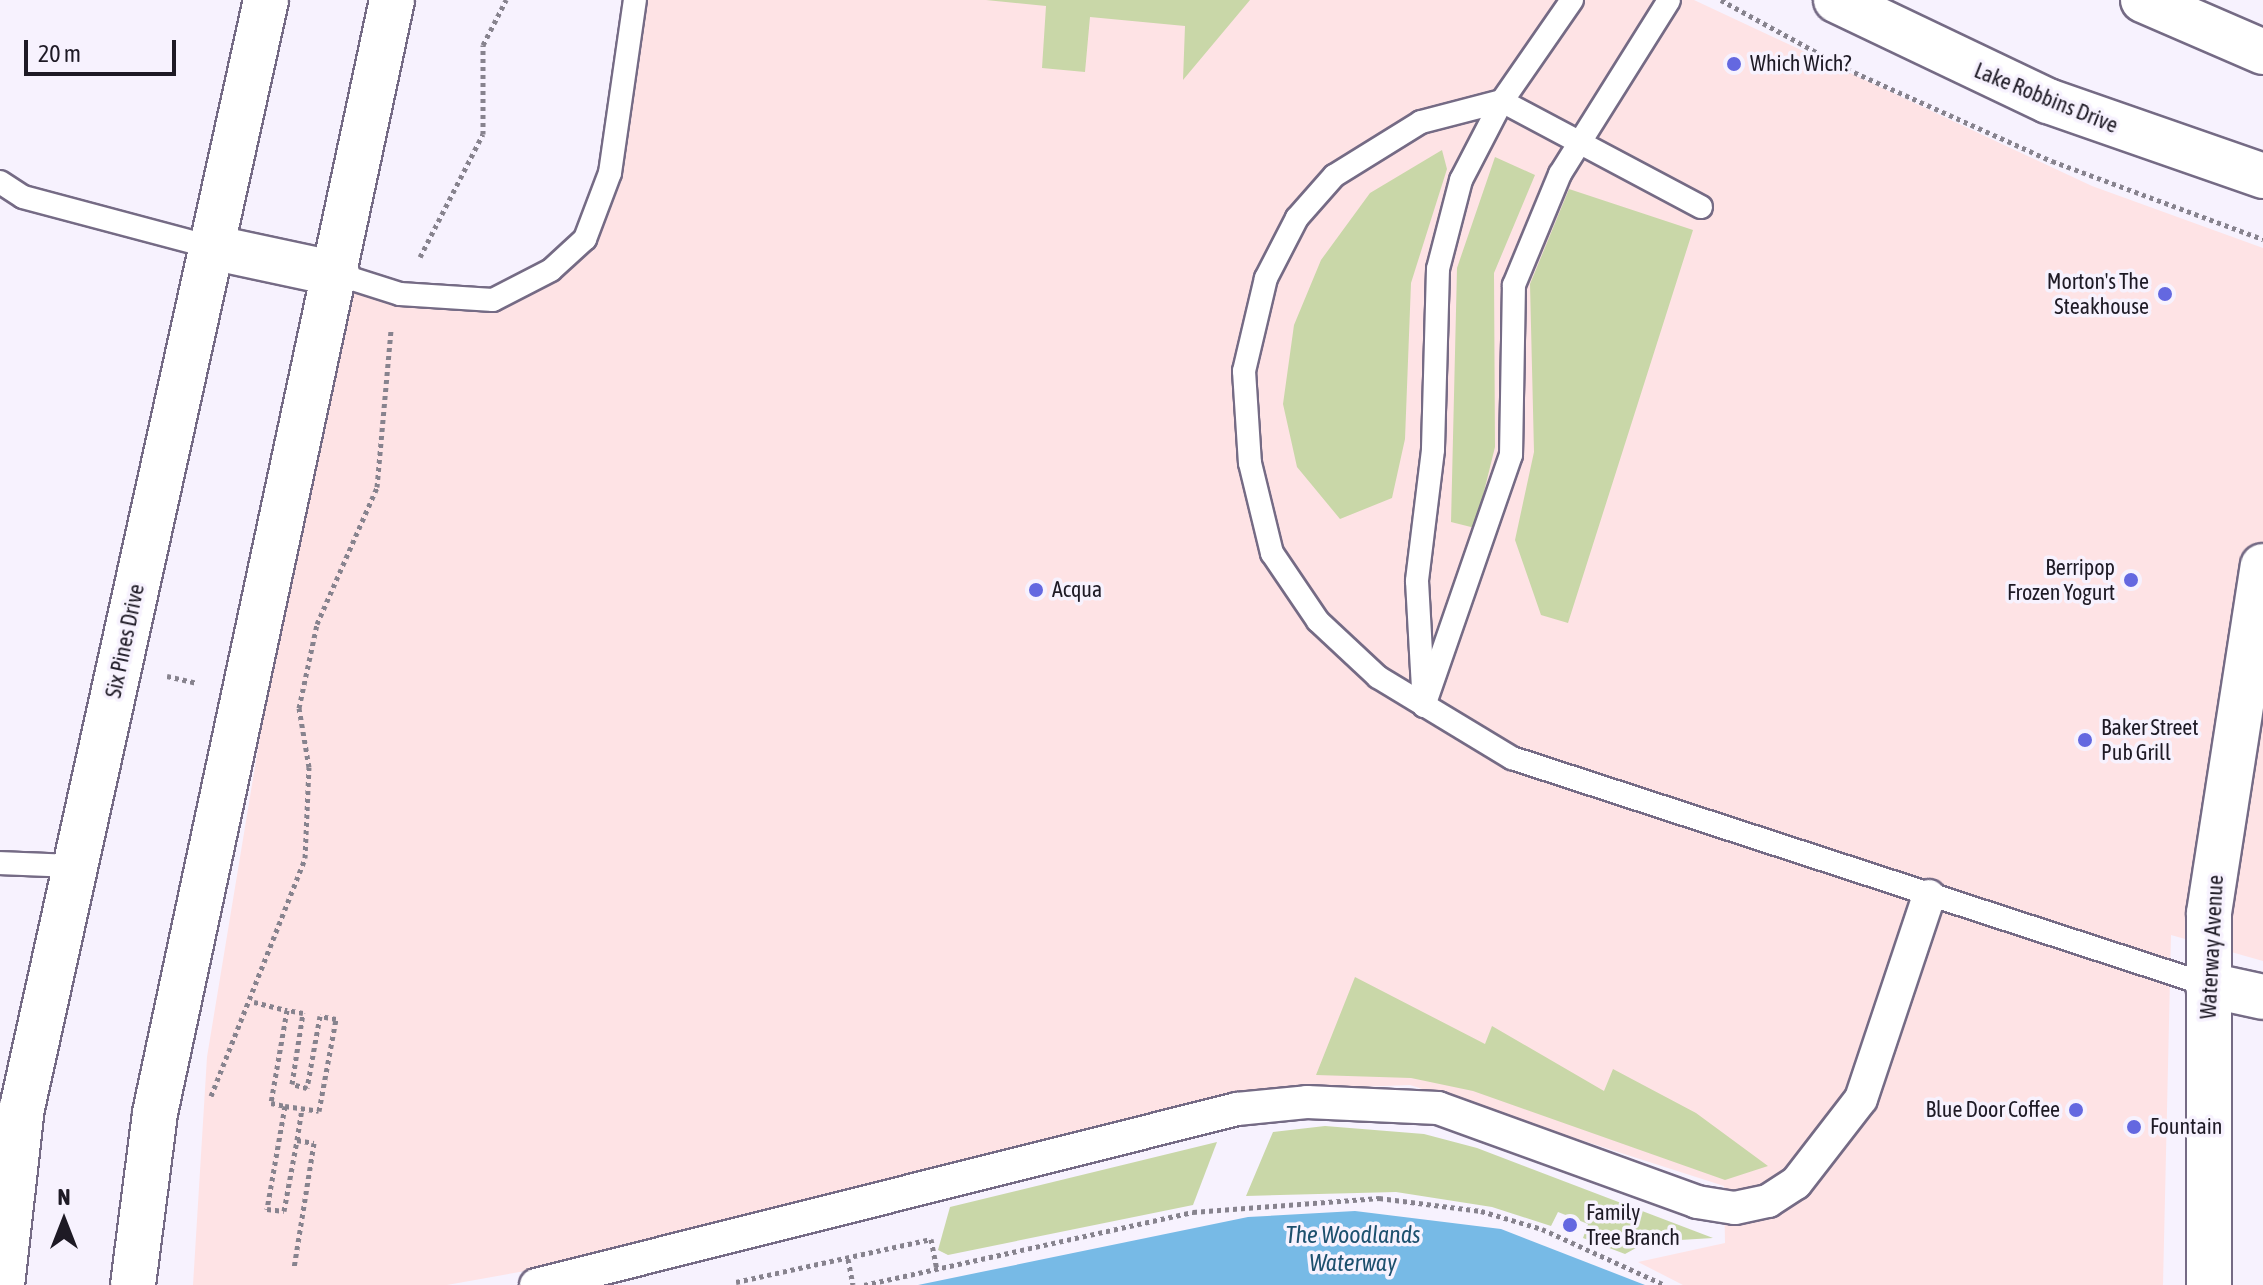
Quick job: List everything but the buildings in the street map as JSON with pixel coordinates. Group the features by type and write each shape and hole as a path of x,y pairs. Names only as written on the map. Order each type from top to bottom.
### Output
{"street":[{"name":"Six Pines Drive","path":"2,1285 22,1108 266,0"},
{"path":"133,1285 136,1241 155,1113 337,274 392,0"},
{"name":"Lake Robbins Drive","path":"1836,0 2048,101 2263,176"},
{"path":"2143,0 2263,52"},
{"path":"211,247 337,274"},
{"name":"Waterway Avenue","path":"2209,1285 2209,913 2263,566"},
{"path":"536,1285 1237,1109 1307,1102 1438,1108 1697,1202 1735,1208 1768,1201 1796,1183 1861,1099 1929,896"},
{"path":"2208,985 2263,997"}],"lane":[{"path":"337,274 400,294 493,300 551,270 585,239 610,173 635,0"},
{"path":"1424,706 1417,581 1433,450 1438,269 1461,180 1502,101 1572,0"},
{"path":"1424,706 1511,455 1514,285 1579,141 1669,0"},
{"path":"1701,207 1502,101 1421,122 1334,176 1297,218 1266,278 1244,371 1250,463 1272,553 1318,621 1378,677 1512,758 2208,985"},
{"path":"0,182 23,197 211,247"},
{"path":"0,863 75,866"}],"path":[{"path":"208,1103 254,1002 305,858 309,767 299,708 317,624 377,487 400,294 483,134 483,45 506,0"},
{"path":"162,675 208,686"},
{"path":"254,1002 303,1013 292,1084 307,1088 320,1016 336,1019 319,1111 271,1103 287,1010"},
{"path":"285,1106 267,1209 284,1211 302,1108"},
{"path":"294,1268 314,1143 297,1140"},
{"path":"864,1285 1193,1212 1379,1198 1481,1211 1542,1229 1665,1285"},
{"path":"724,1285 931,1239 937,1269"},
{"path":"848,1259 853,1285"},
{"path":"765,1276 766,1285"}],"shaded area":[{"path":"645,0 1694,0 2092,186 2263,248 2263,961 2171,935 2163,1285 1683,1285 1638,1262 1725,1243 1724,1186 1410,1085 1235,1092 575,1262 447,1285 193,1285 207,1057 265,706 353,287 495,307 595,241"}],"green space":[{"path":"986,0 1250,0 1183,80 1185,26 1090,17 1085,72 1042,68 1046,6"},
{"path":"1442,150 1447,169 1411,283 1405,439 1392,498 1340,519 1297,467 1283,404 1294,325 1321,260 1370,193"},
{"path":"1495,157 1535,175 1494,273 1495,447 1475,528 1451,522 1457,268"},
{"path":"1569,189 1693,230 1568,623 1541,615 1515,540 1534,452 1530,284"},
{"path":"1355,977 1485,1044 1492,1026 1604,1091 1613,1069 1696,1113 1768,1166 1725,1180 1473,1091 1411,1078 1316,1075"},
{"path":"1325,1126 1424,1134 1477,1148 1713,1238 1647,1242 1625,1254 1583,1238 1588,1224 1558,1212 1551,1226 1492,1207 1396,1192 1246,1196 1273,1132"},
{"path":"1217,1142 1193,1205 948,1255 938,1250 950,1207"}],"water":[{"name":"The Woodlands Waterway","path":"1355,1211 1501,1229 1645,1285 918,1285 1248,1217"}],"place":[{"name":"Which Wich?","path":"1734,64"},
{"name":"Morton's The Steakhouse","path":"2165,294"},
{"name":"Berripop Frozen Yogurt","path":"2131,580"},
{"name":"Acqua","path":"1036,590"},
{"name":"Baker Street Pub Grill","path":"2085,740"},
{"name":"Blue Door Coffee","path":"2076,1110"},
{"name":"Fountain","path":"2134,1127"},
{"name":"Family Tree Branch","path":"1570,1225"}]}
